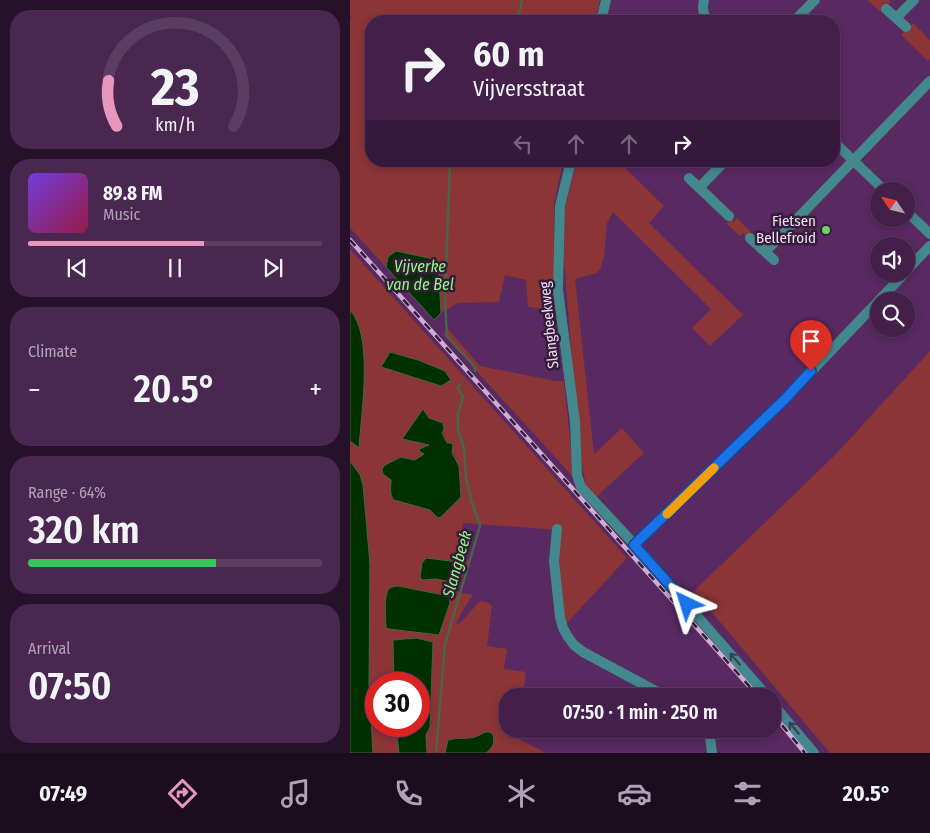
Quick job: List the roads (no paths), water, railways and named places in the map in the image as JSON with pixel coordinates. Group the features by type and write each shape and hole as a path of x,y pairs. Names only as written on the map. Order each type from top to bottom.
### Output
{"street":[{"path":"602,15 606,0"},
{"path":"704,0 705,15"},
{"path":"800,15 815,0"},
{"path":"896,18 914,0"},
{"path":"886,9 906,27"},
{"path":"765,252 930,81"},
{"path":"840,148 876,182"},
{"name":"Slangbeekweg","path":"569,167 560,206 558,290 575,422 577,475 581,487 634,545"},
{"path":"699,188 719,167"},
{"path":"689,178 729,216"},
{"path":"915,220 930,234"},
{"path":"750,238 774,260"},
{"path":"915,262 930,246"},
{"path":"760,688 634,545 785,399 896,282"},
{"path":"557,529 554,561 560,617 568,637 583,652 650,688"},
{"path":"781,714 814,753"},
{"path":"710,738 712,753"}],"water":[{"name":"Vijverke van de Bel","path":"396,251 438,260 441,313 434,320 386,267 388,257"},
{"path":"350,310 357,322 362,338 364,356 359,448 350,441"},
{"path":"390,352 418,360 445,371 451,380 441,386 381,367"},
{"path":"423,409 429,418 443,423 444,429 442,433 447,443 453,445 452,453 459,466 461,497 438,518 430,510 394,500 391,493 391,480 383,474 382,469 385,465 401,457 415,460 424,454 419,449 429,445 402,439"},
{"path":"350,461 360,475 363,485 370,564 369,672 365,672 365,737 372,737 373,753 350,753"},
{"path":"426,558 458,562 458,579 456,583 436,579 423,580 420,578 422,563"},
{"path":"398,586 449,596 450,603 439,635 386,628 386,595 390,588"},
{"path":"416,638 433,642 430,727 430,672 394,672 393,640"},
{"path":"485,732 493,734 494,740 492,747 486,753 445,753 448,740 471,738"},
{"path":"397,737 426,737 427,753 399,753"}],"waterway":[{"name":"Slangbeek","path":"518,15 522,0"},
{"name":"Slangbeek","path":"450,167 445,300 447,336 475,367 475,371"},
{"name":"Slangbeek","path":"436,753 445,644 480,526 466,478 464,448 458,429 458,414 463,397 458,389 460,384"}],"railway":[{"path":"350,240 751,688"},
{"path":"781,724 805,753"}],"place":[{"name":"Fietsen Bellefroid","path":"826,230"}]}
